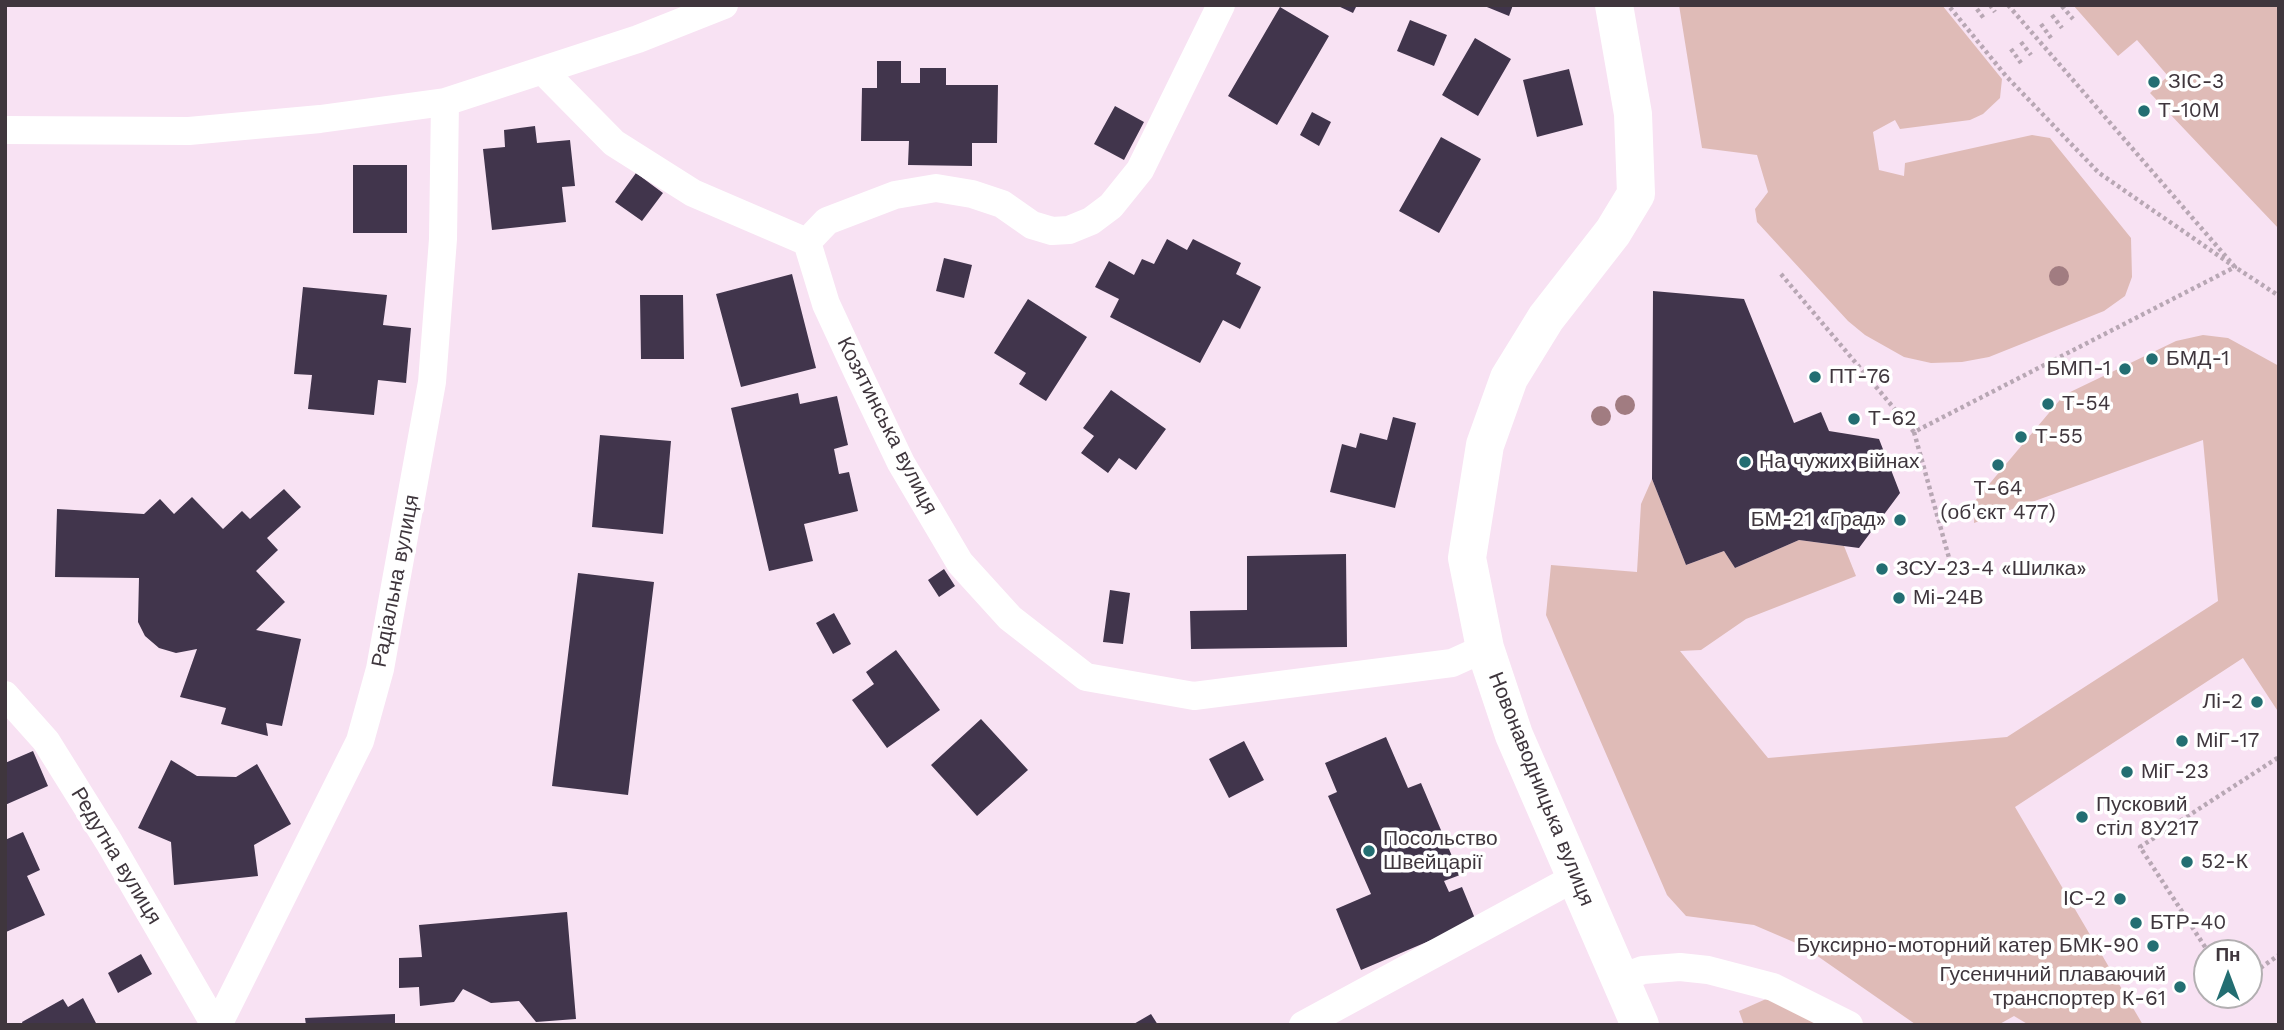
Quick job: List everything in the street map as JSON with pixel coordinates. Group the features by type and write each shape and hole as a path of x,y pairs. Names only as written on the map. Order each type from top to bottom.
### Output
{"main road":[{"name":"Новонаводницька вулиця","path":"1614,5 1633,114 1636,194 1612,232 1546,318 1509,378 1485,445 1467,558 1485,648 1514,735 1640,1025"}],"street":[{"path":"5,130 189,131 320,119 445,102 638,39 724,5"},
{"path":"543,71 614,143 692,193 807,242 827,221 895,195 936,188 972,194 1002,204 1032,225 1052,231 1069,230 1091,221 1111,206 1140,170 1221,5"},
{"name":"Радіальна вулиця","path":"216,1025 360,741 380,670 432,382 443,239 445,102"},
{"name":"Козятинська вулиця","path":"807,242 826,304 863,384 901,463 960,563 1010,618 1086,677 1194,696 1452,663 1485,648"},
{"name":"Редутна вулиця","path":"5,695 46,741 109,842 216,1025"},
{"path":"1303,1025 1576,877"},
{"path":"1621,978 1643,970 1680,967 1708,970 1773,987 1849,1025"}],"path":[{"path":"1948,5 2006,76 2099,173 2279,296"},
{"path":"1990,5 1996,12"},
{"path":"2008,5 2235,267"},
{"path":"2062,6 2073,19"},
{"path":"1977,9 1985,20"},
{"path":"2052,15 2062,28"},
{"path":"2041,24 2051,38"},
{"path":"2021,42 2031,55"},
{"path":"2011,50 2021,63"},
{"path":"1914,432 2235,267"},
{"path":"1782,274 1914,432 1951,565"},
{"path":"2200,939 2140,847 2279,757"},
{"path":"2263,966 2279,955"}],"shaded area":[{"path":"1679,5 1942,5 2002,79 2000,98 1983,114 1970,120 1900,129 1895,120 1873,132 1879,170 1904,176 1905,163 2032,135 2050,138 2131,238 2132,277 2125,296 2104,311 1989,357 1962,362 1931,363 1904,357 1865,335 1848,321 1757,222 1755,209 1768,192 1757,155 1702,148"},
{"path":"2073,5 2279,5 2279,229 2150,93 2168,76 2137,40 2118,56"},
{"path":"2203,335 2228,338 2279,366 2279,713 2243,658 2015,807 2143,1025 2029,1025 2014,1016 1998,1025 1915,1024 1803,946 1754,925 1686,916 1667,895 1546,615 1551,565 1637,572 1641,504 1652,479 1686,565 1724,551 1735,568 1799,540 1844,546 1856,576 1746,619 1701,650 1680,651 1768,758 2007,737 2218,601 2203,440 1974,523 1975,501 2064,395 2176,341"},
{"path":"1775,995 1838,1025 1744,1025 1739,1011"}],"building":[{"path":"1336,5 1357,5 1353,13"},
{"path":"1482,5 1513,5 1509,16"},
{"path":"1280,7 1329,36 1277,125 1228,96"},
{"path":"1410,20 1447,35 1434,66 1397,51"},
{"path":"1475,38 1511,59 1478,116 1442,95"},
{"path":"877,61 901,61 901,83 920,83 920,68 946,68 946,85 998,85 997,143 972,143 972,166 908,165 909,141 861,141 862,88 877,88"},
{"path":"1569,69 1583,125 1537,137 1523,80"},
{"path":"1115,106 1144,122 1124,160 1094,144"},
{"path":"1312,112 1331,122 1319,146 1300,135"},
{"path":"535,126 537,143 570,140 575,186 562,187 566,222 492,230 483,149 505,147 504,130"},
{"path":"1441,137 1481,159 1439,233 1399,211"},
{"path":"353,165 407,165 407,233 353,233"},
{"path":"636,173 663,193 642,221 615,202"},
{"path":"1167,239 1187,250 1193,239 1241,263 1236,274 1261,287 1240,329 1223,320 1200,363 1110,317 1119,299 1095,287 1109,261 1134,275 1142,259 1154,264"},
{"path":"944,258 972,265 964,298 936,291"},
{"path":"792,274 816,368 741,387 716,294"},
{"path":"303,287 387,295 383,325 411,328 406,383 378,380 374,415 308,409 312,375 294,374"},
{"path":"1653,291 1744,299 1794,423 1821,412 1829,431 1879,439 1900,493 1859,548 1799,540 1735,568 1724,551 1686,565 1652,479"},
{"path":"640,295 683,295 684,359 641,359"},
{"path":"1028,299 1087,337 1046,401 1019,384 1026,373 994,353"},
{"path":"1111,390 1166,429 1136,470 1119,458 1108,473 1081,453 1094,436 1083,428"},
{"path":"798,393 800,404 837,396 848,445 834,449 839,474 849,472 858,511 804,524 813,561 769,571 731,408"},
{"path":"1393,417 1416,423 1395,508 1330,492 1342,444 1356,448 1360,433 1387,440"},
{"path":"600,435 671,441 663,534 592,527"},
{"path":"284,489 301,507 267,538 278,550 256,571 285,602 256,630 301,639 282,726 266,723 268,736 221,724 226,708 180,697 197,649 176,653 159,648 145,636 138,622 139,578 55,577 57,509 144,514 160,499 174,514 192,497 223,529 242,511 250,519"},
{"path":"1346,554 1347,647 1191,649 1190,611 1247,610 1247,556"},
{"path":"944,569 955,586 939,597 928,580"},
{"path":"578,573 654,582 628,795 552,786"},
{"path":"1110,590 1130,593 1123,644 1103,642"},
{"path":"834,613 851,644 833,654 816,623"},
{"path":"896,650 940,710 887,748 852,700 874,684 866,672"},
{"path":"981,719 1028,770 977,816 931,765"},
{"path":"1386,737 1408,788 1421,783 1460,875 1444,881 1449,892 1462,887 1476,921 1361,970 1336,909 1371,894 1328,796 1337,792 1325,763"},
{"path":"1244,741 1264,780 1229,798 1209,759"},
{"path":"33,751 48,786 5,805 5,763"},
{"path":"171,760 197,776 236,777 257,764 291,824 254,845 258,876 174,885 171,842 138,828"},
{"path":"23,832 40,870 27,876 45,915 6,932 5,840"},
{"path":"567,912 576,1019 536,1022 519,1001 491,1003 463,989 454,1002 420,1006 419,987 399,988 399,958 422,957 419,925"},
{"path":"141,954 152,974 118,993 108,973"},
{"path":"83,998 97,1025 23,1025 22,1022 63,999 68,1007"},
{"path":"395,1014 395,1025 306,1025 305,1018"},
{"path":"1151,1014 1158,1025 1132,1025"}],"place":[{"name":"ЗІС-3","path":"2154,82"},
{"name":"Т-10М","path":"2144,111"},
{"name":"БМД-1","path":"2152,359"},
{"name":"БМП-1","path":"2125,369"},
{"name":"ПТ-76","path":"1815,377"},
{"name":"Т-54","path":"2048,404"},
{"name":"Т-62","path":"1854,419"},
{"name":"Т-55","path":"2021,437"},
{"name":"На чужих війнах","path":"1745,462"},
{"name":"Т-64 (об'єкт 477)","path":"1998,465"},
{"name":"БМ-21 «Град»","path":"1900,520"},
{"name":"ЗСУ-23-4 «Шилка»","path":"1882,569"},
{"name":"Мі-24В","path":"1899,598"},
{"name":"Лі-2","path":"2257,702"},
{"name":"МіГ-17","path":"2182,741"},
{"name":"МіГ-23","path":"2127,772"},
{"name":"Пусковий стіл 8У217","path":"2082,817"},
{"name":"Посольство Швейцарії","path":"1369,851"},
{"name":"52-К","path":"2187,862"},
{"name":"ІС-2","path":"2120,899"},
{"name":"БТР-40","path":"2136,923"},
{"name":"Буксирно-моторний катер БМК-90","path":"2153,946"},
{"name":"Гусеничний плаваючий транспортер К-61","path":"2180,987"}]}
